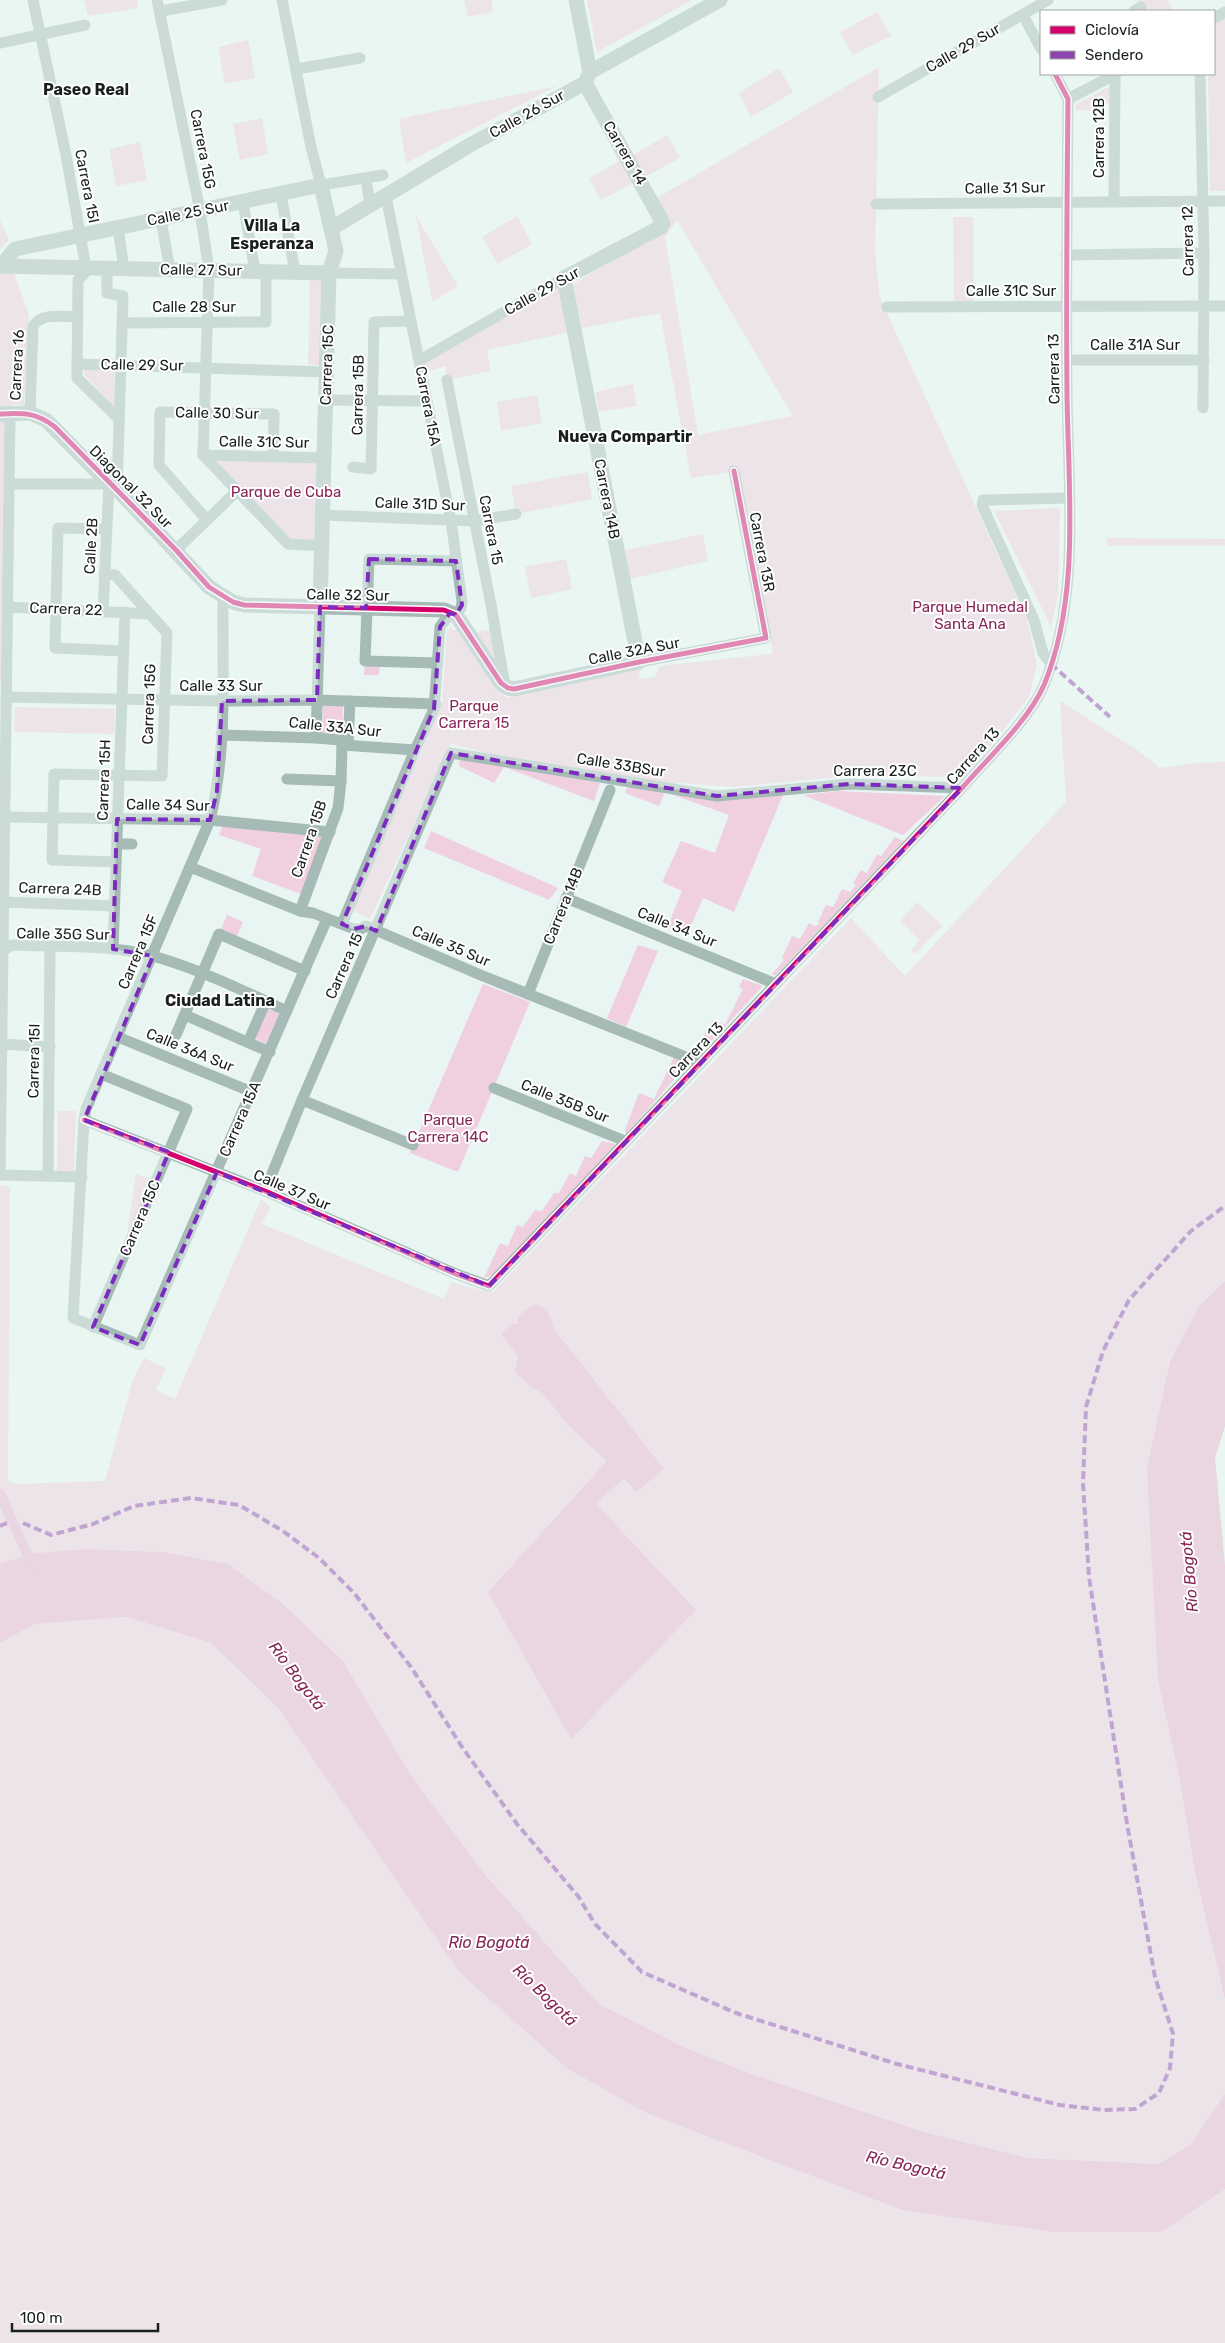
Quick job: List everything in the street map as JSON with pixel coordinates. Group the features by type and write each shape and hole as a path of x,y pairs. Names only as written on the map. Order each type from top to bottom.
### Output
{"street":[{"name":"Carrera 15I","path":"33,0 81,234 86,268 84,274 78,280 77,378 119,419"},
{"path":"159,6 222,0"},
{"name":"Carrera 15C","path":"282,0 336,251 329,273 316,738"},
{"name":"Carrera 14","path":"576,0 588,78 663,223"},
{"name":"Calle 26 Sur","path":"332,228 470,145 720,0"},
{"name":"Calle 29 Sur","path":"878,97 1048,0"},
{"name":"Carrera 15G","path":"159,6 200,211 209,270 203,455"},
{"path":"1023,15 1040,47"},
{"path":"0,43 41,36 85,25"},
{"path":"297,69 360,58"},
{"name":"Carrera 13","path":"489,1286 962,788 1028,714 1038,697 1051,664 1066,598 1068,498 1066,202 1068,99 1056,75"},
{"path":"1068,99 1113,75"},
{"name":"Carrera 12B","path":"1114,202 1115,75"},
{"name":"Carrera 12","path":"1200,75 1204,253 1203,408"},
{"name":"Calle 25 Sur","path":"0,266 15,249 81,234 281,195 321,185 383,174"},
{"path":"366,178 370,205"},
{"path":"281,195 295,272"},
{"name":"Carrera 15A","path":"342,924 436,704 440,627 461,608 462,601 451,521 386,196"},
{"name":"Calle 31 Sur","path":"876,204 1225,201"},
{"path":"243,202 260,271"},
{"path":"161,219 170,270"},
{"name":"Calle 29 Sur","path":"420,360 564,278 661,227 663,223"},
{"path":"118,227 124,269"},
{"path":"1066,255 1204,253"},
{"name":"Calle 27 Sur","path":"0,266 401,274"},
{"path":"9,484 113,486 119,419 119,364 123,296 107,293 107,268"},
{"name":"Calle 28 Sur","path":"122,323 266,322 260,271"},
{"name":"Carrera 14B","path":"564,278 639,662"},
{"name":"Calle 31C Sur","path":"887,307 1225,306"},
{"name":"Carrera 16","path":"30,413 33,326 37,320 44,317 77,317"},
{"name":"Carrera 15B","path":"353,467 371,469 374,322 411,321"},
{"name":"Calle 31A Sur","path":"1067,360 1204,360"},
{"name":"Calle 29 Sur","path":"77,364 326,372"},
{"name":"Carrera 15","path":"447,380 506,687"},
{"path":"326,400 426,401"},
{"name":"Calle 30 Sur","path":"207,520 159,465 160,412 274,414 273,457"},
{"path":"5,414 30,413"},
{"name":"Diagonal 32 Sur","path":"30,413 46,420 55,427 176,550 208,587 223,597"},
{"name":"Carrera 16","path":"0,1175 1,952 4,902 6,697 3,682 7,607 9,484 5,414"},
{"path":"203,455 288,544 322,546"},
{"name":"Calle 31C Sur","path":"203,455 324,458"},
{"name":"Carrera 13R","path":"734,471 766,638"},
{"name":"Calle 2B","path":"102,610 106,528 113,486"},
{"path":"176,550 238,490"},
{"path":"1051,664 1043,653 1034,620 984,512 983,500 1068,498"},
{"name":"Calle 31D Sur","path":"322,515 474,521 516,514"},
{"path":"106,528 58,528 55,648 124,651"},
{"path":"438,663 365,661 369,559 456,561"},
{"path":"104,574 115,575 150,614"},
{"name":"Calle 32 Sur","path":"223,597 244,605 430,608 453,614"},
{"name":"Carrera 15F","path":"93,1328 73,1318 84,1120 101,1074 210,820 218,790 222,701 223,597"},
{"name":"Carrera 22","path":"7,607 102,610 150,614"},
{"name":"Carrera 15H","path":"113,949 125,612"},
{"name":"Carrera 15G","path":"119,775 162,776 167,633 150,614"},
{"path":"453,614 506,687"},
{"path":"1038,636 1058,634"},
{"name":"Calle 32A Sur","path":"506,687 514,689 639,662 766,638"},
{"name":"Calle 33 Sur","path":"6,697 222,701 317,700 436,704"},
{"name":"Carrera 15B","path":"300,912 338,808 350,701"},
{"name":"Calle 33A Sur","path":"221,735 316,738 341,740 345,745 415,750"},
{"name":"Carrera 15","path":"265,1191 302,1100 451,753"},
{"name":"Calle 33BSur","path":"451,753 717,796 787,790"},
{"path":"116,862 52,860 54,774 119,775"},
{"path":"287,779 341,781"},
{"name":"Carrera 23C","path":"787,790 850,784 962,788"},
{"name":"Carrera 14B","path":"528,994 610,790"},
{"name":"Calle 34 Sur","path":"5,818 210,820 330,832"},
{"path":"117,844 132,844"},
{"name":"Calle 35 Sur","path":"190,867 300,912 313,913 354,929 361,929 366,926 528,994 701,1063"},
{"name":"Calle 34 Sur","path":"566,898 776,984"},
{"name":"Carrera 24B","path":"4,902 114,906"},
{"name":"Carrera 15A","path":"93,1328 140,1345 327,919"},
{"path":"176,1035 219,934 305,971"},
{"name":"Calle 35G Sur","path":"1,952 12,946 113,949 153,956 202,974"},
{"name":"Carrera 15I","path":"48,1176 50,947"},
{"path":"202,974 287,1011"},
{"path":"248,1042 266,1001"},
{"path":"185,1015 270,1052"},
{"name":"Calle 36A Sur","path":"118,1037 252,1092"},
{"path":"2,1044 50,1047"},
{"name":"Carrera 15C","path":"93,1328 187,1109 101,1074"},
{"name":"Calle 35B Sur","path":"494,1088 625,1141"},
{"path":"302,1100 413,1145"},
{"name":"Calle 37 Sur","path":"84,1120 265,1191 456,1274 489,1286"},
{"path":"0,1175 82,1178"}],"highlighted area":[{"path":"369,559 456,561 462,605 456,615 450,613 440,627 434,709 342,924 354,929 366,926 376,931 451,753 717,796 849,784 962,788 489,1286 217,1172 140,1345 93,1327 169,1152 84,1120 153,956 113,949 117,819 210,820 217,791 222,701 317,700 320,607 366,608"}],"green space":[{"path":"84,0 137,0 138,8 88,16"},
{"path":"464,0 491,0 493,12 468,17"},
{"path":"587,0 692,0 597,52"},
{"path":"1137,0 1167,0 1172,10 1142,10"},
{"path":"877,12 891,36 853,55 840,32"},
{"path":"1225,17 1225,191 1210,191 1208,75 1215,75 1215,22"},
{"path":"248,40 255,78 225,84 218,47"},
{"path":"879,67 875,254 880,298 1027,619 1037,664 1029,697 966,777 852,776 732,787 652,781 518,761 451,744 370,919 351,910 442,704 447,632 450,628 458,631 506,698 642,667 638,679 655,677 659,666 771,654 773,650 738,471 691,478 660,313 582,328 573,284 663,230 657,198","holes":["677,220 792,415 698,435 665,237"]},
{"path":"779,68 793,92 751,117 739,93"},
{"path":"557,86 406,163 399,119"},
{"path":"1109,87 1109,104 1092,103 1091,110 1076,111 1076,104"},
{"path":"262,118 268,154 240,160 233,124"},
{"path":"667,135 680,158 645,177 633,155"},
{"path":"140,142 147,180 116,186 109,149"},
{"path":"621,160 634,183 601,200 589,178"},
{"path":"416,216 458,286 432,302 432,301"},
{"path":"517,216 532,244 498,264 482,237"},
{"path":"953,217 973,217 974,302 954,302"},
{"path":"0,220 9,240 0,249"},
{"path":"0,266 12,267 29,315 24,405 11,405 10,414 6,680 0,682"},
{"path":"310,279 325,279 323,365 308,365"},
{"path":"560,284 570,332 487,350 491,371 447,380 445,366 426,372 424,363"},
{"path":"83,368 114,370 115,408 85,376"},
{"path":"633,384 637,406 599,412 595,392"},
{"path":"537,395 542,423 501,431 497,402"},
{"name":"Parque de Cuba","path":"214,459 317,463 314,541 290,541"},
{"path":"588,472 592,499 516,514 511,486"},
{"path":"1060,508 1058,595 1051,627 994,511"},
{"path":"703,534 708,561 630,579 625,550"},
{"path":"1107,538 1225,539 1225,546 1107,546"},
{"path":"566,559 572,589 531,598 525,567"},
{"path":"495,629 501,673 475,632"},
{"path":"365,661 380,661 379,675 364,675"},
{"path":"1060,701 1137,750 1160,768 1196,763 1225,762 1225,1281 1199,1306 1179,1776 1195,1872 1225,2000 1225,2095 1190,2145 1158,2164 1028,2158 924,2132 743,2071 688,2049 599,2004 483,1872 409,1772 343,1661 282,1603 228,1564 164,1552 86,1549 36,1553 0,1563 0,1185 10,1187 8,1480 15,1484 105,1481 132,1382 144,1358 166,1368 156,1390 175,1399 261,1199 270,1207 262,1224 444,1299 451,1282 492,1293 851,918 905,976 1066,802"},
{"path":"323,703 343,704 342,738 322,738"},
{"path":"15,707 115,709 114,734 14,732"},
{"path":"460,758 600,783 594,801 504,767 494,783 459,766"},
{"path":"628,784 718,800 783,795 734,912 703,898 687,935 667,928 682,891 662,882 681,841 715,853 729,815 665,792 659,806 625,793"},
{"path":"839,791 945,796 903,835 803,795"},
{"path":"223,824 325,836 301,894 252,876 261,849 219,835"},
{"path":"431,831 558,888 549,900 424,848"},
{"path":"895,837 904,841 775,976 772,974 784,960 782,958 792,936 800,939 809,923 815,926 820,924 818,922 826,905 833,907 842,889 850,892 856,885 853,883 861,870 867,873 877,854 881,856"},
{"path":"917,902 943,926 915,954 911,951 919,940 900,921"},
{"path":"227,915 243,922 235,941 219,934"},
{"path":"638,945 658,951 626,1027 607,1018"},
{"path":"743,979 763,986 697,1057 693,1055 713,1020 725,1025 743,989 739,987"},
{"name":"Parque Carrera 14C","path":"483,984 530,1002 458,1172 410,1153"},
{"path":"266,1007 283,1014 269,1045 254,1038"},
{"path":"676,1053 692,1059 626,1134 625,1130 639,1093 654,1099"},
{"path":"58,1111 76,1111 74,1173 57,1171"},
{"path":"602,1141 616,1144 495,1274 484,1278 500,1243 508,1246 517,1225 523,1227 535,1210 542,1211 554,1193 559,1193 570,1173 576,1176 585,1156 591,1158"},
{"path":"136,1174 152,1180 127,1234"},
{"path":"126,1617 211,1643 278,1708 568,2069 646,2113 902,2210 1162,2232 1225,2189 1225,2343 0,2343 0,1643 35,1624"}],"water":[{"name":"Río Bogotá","path":"1225,1281 1225,1426 1215,1458 1225,1565 1225,2000 1195,1872 1179,1776 1158,1679 1147,1468 1170,1362 1199,1306"},
{"path":"534,1304 547,1309 554,1329 664,1469 636,1492 624,1478 596,1504 696,1610 571,1739 488,1592 607,1461 571,1428 542,1393 531,1387 515,1372 518,1356 501,1334 511,1324 518,1324 518,1316"},
{"name":"Rio Bogotá","path":"86,1549 164,1552 228,1564 282,1603 343,1661 409,1772 483,1872 599,2004 688,2049 743,2071 924,2132 1028,2158 1158,2164 1190,2145 1225,2094 1225,2189 1162,2232 1054,2232 902,2210 646,2113 568,2069 460,1973 278,1708 211,1643 126,1617 35,1624 0,1643 0,1563 36,1553"}],"waterway":[{"path":"0,1494 28,1556 30,1569"}],"marked path":[{"path":"1051,664 1110,717"},
{"path":"23,1523 51,1535 93,1524 134,1506 191,1498 239,1505 283,1531 319,1558 354,1593 411,1667 462,1747 517,1824 578,1896 595,1924 642,1972 736,2013 897,2064 1060,2105 1104,2110 1135,2109 1159,2093 1170,2068 1173,2034 1155,1977 1127,1824 1089,1577 1083,1483 1086,1407 1103,1351 1129,1300 1191,1231 1225,1206"},
{"path":"0,1526 7,1523"}],"cycle path":[{"path":"84,1120 265,1191 456,1274 489,1286 962,788 1029,712 1044,685 1056,651 1068,579 1070,541 1067,393 1068,99 1056,75"},
{"path":"0,414 29,414 42,418 55,427 176,550 209,587 233,602 244,605 444,610 456,615 501,683 508,688 514,689 639,662 766,638 734,471"}],"district":[{"name":"Paseo Real","path":"86,89"},
{"name":"Villa La Esperanza","path":"272,234"},
{"name":"Nueva Compartir","path":"625,436"},
{"name":"Ciudad Latina","path":"220,1000"}],"park label":[{"name":"Parque Humedal Santa Ana","path":"970,616"},
{"name":"Parque Carrera 15","path":"474,714"}]}
